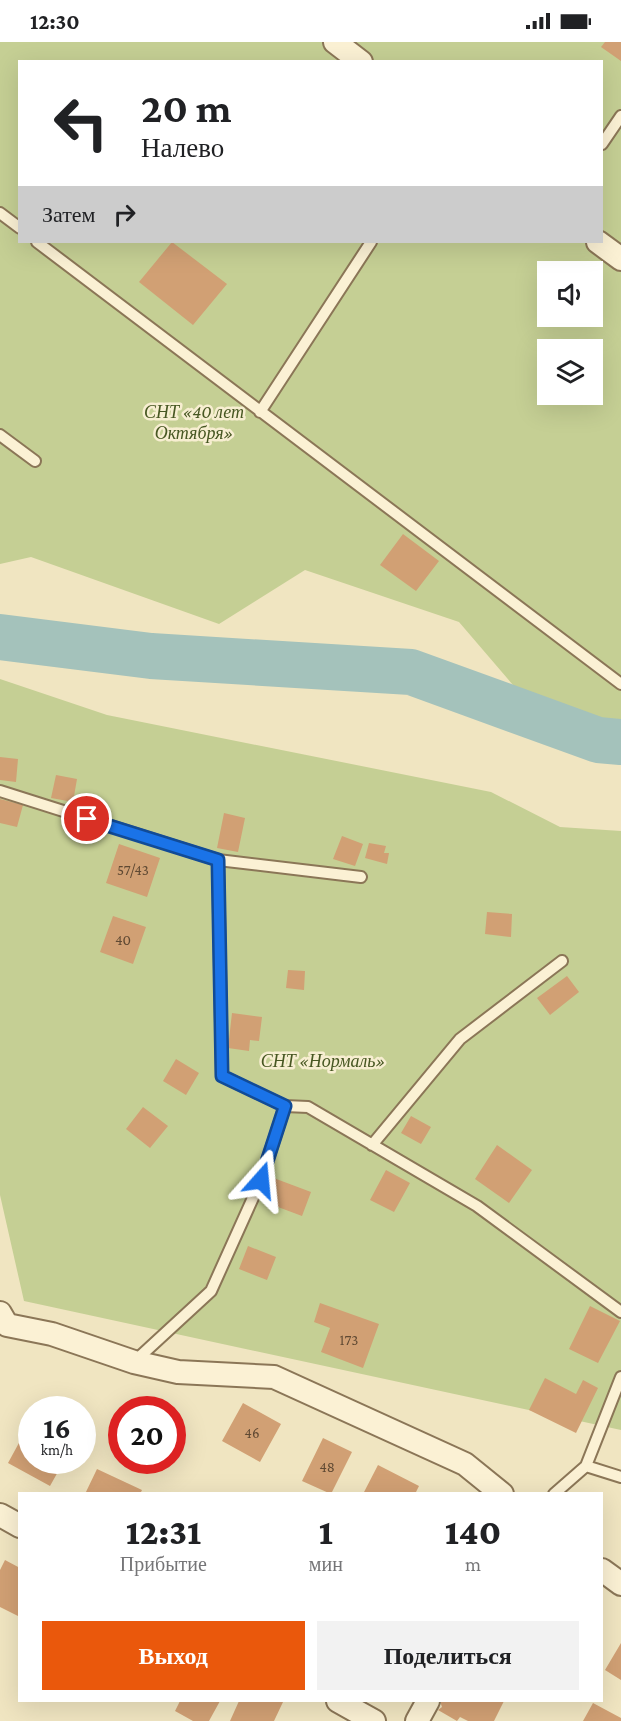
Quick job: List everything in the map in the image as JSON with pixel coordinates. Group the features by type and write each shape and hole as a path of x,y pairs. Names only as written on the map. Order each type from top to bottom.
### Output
{"street":[{"path":"335,42 358,60"},
{"path":"599,243 621,259"},
{"path":"0,1312 6,1325 52,1334 134,1362 178,1372 273,1377 465,1464 500,1492"},
{"path":"0,1515 18,1525"},
{"path":"603,1571 621,1584"},
{"path":"340,1702 374,1721"},
{"path":"417,1721 427,1702"}],"lane":[{"path":"603,143 621,116"},
{"path":"0,213 18,226"},
{"path":"38,243 621,684"},
{"path":"260,412 370,243"},
{"path":"0,435 35,461"},
{"path":"0,791 218,860 361,877"},
{"path":"218,860 222,1076 285,1106 308,1107 477,1206 621,1312"},
{"path":"372,1145 460,1039 562,961"},
{"path":"134,1362 211,1291 261,1180 285,1106"},
{"path":"556,1492 586,1466 621,1377"},
{"path":"586,1466 621,1477"}],"green space":[{"name":"СНТ «40 лет Октября»","path":"0,42 621,42 621,733 543,720 459,622 305,570 219,624 31,557 0,564"},
{"name":"СНТ «Нормаль»","path":"0,679 107,715 491,792 560,827 621,831 621,1430 24,1301 0,1195"}],"building":[{"path":"605,42 621,42 621,61 601,47"},
{"path":"173,243 227,284 193,325 139,282"},
{"path":"403,534 439,561 416,591 380,565"},
{"path":"0,757 18,759 16,782 0,780"},
{"path":"56,775 77,779 73,802 51,798"},
{"path":"0,799 23,805 17,827 0,823"},
{"path":"224,813 245,818 238,852 217,848"},
{"path":"342,836 363,844 355,866 333,859"},
{"path":"369,843 386,846 384,853 389,853 387,864 365,858"},
{"path":"119,844 160,858 147,897 106,883"},
{"path":"487,912 512,914 511,937 485,934"},
{"path":"113,916 146,927 133,964 100,952"},
{"path":"288,970 305,971 304,990 286,988"},
{"path":"567,976 579,992 550,1015 537,998"},
{"path":"232,1013 262,1017 259,1041 250,1040 249,1051 228,1048"},
{"path":"176,1059 199,1073 186,1095 163,1081"},
{"path":"143,1107 168,1126 150,1148 126,1129"},
{"path":"411,1116 431,1127 421,1144 401,1133"},
{"path":"497,1145 532,1170 509,1203 475,1179"},
{"path":"386,1170 410,1183 394,1212 370,1200"},
{"path":"271,1177 311,1192 302,1216 262,1201"},
{"path":"248,1246 276,1257 267,1280 239,1269"},
{"path":"320,1303 379,1324 363,1368 321,1352 330,1328 314,1322"},
{"path":"590,1306 620,1321 598,1363 569,1349"},
{"path":"545,1378 576,1394 583,1380 598,1388 576,1433 529,1410"},
{"path":"243,1403 281,1424 260,1462 222,1441"},
{"path":"323,1438 352,1452 332,1492 327,1492 302,1481"},
{"path":"18,1445 18,1468 8,1463"},
{"path":"378,1465 419,1486 416,1492 364,1492"},
{"path":"97,1469 142,1490 141,1492 86,1492"},
{"path":"28,1474 57,1474 50,1486"},
{"path":"5,1560 18,1567 18,1616 0,1607 0,1570"},
{"path":"621,1643 621,1680 605,1670"},
{"path":"180,1702 219,1702 209,1721 193,1721 175,1711"},
{"path":"239,1702 283,1702 274,1721 230,1721"},
{"path":"440,1702 504,1702 494,1721 468,1721 460,1717 457,1721 438,1710 442,1707"},
{"path":"593,1703 621,1718 621,1721 583,1721"}],"waterway":[{"path":"0,637 151,656 411,672 598,740 621,742"}],"route":[{"path":"87,819 218,860 222,1076 285,1106 261,1180"}]}
